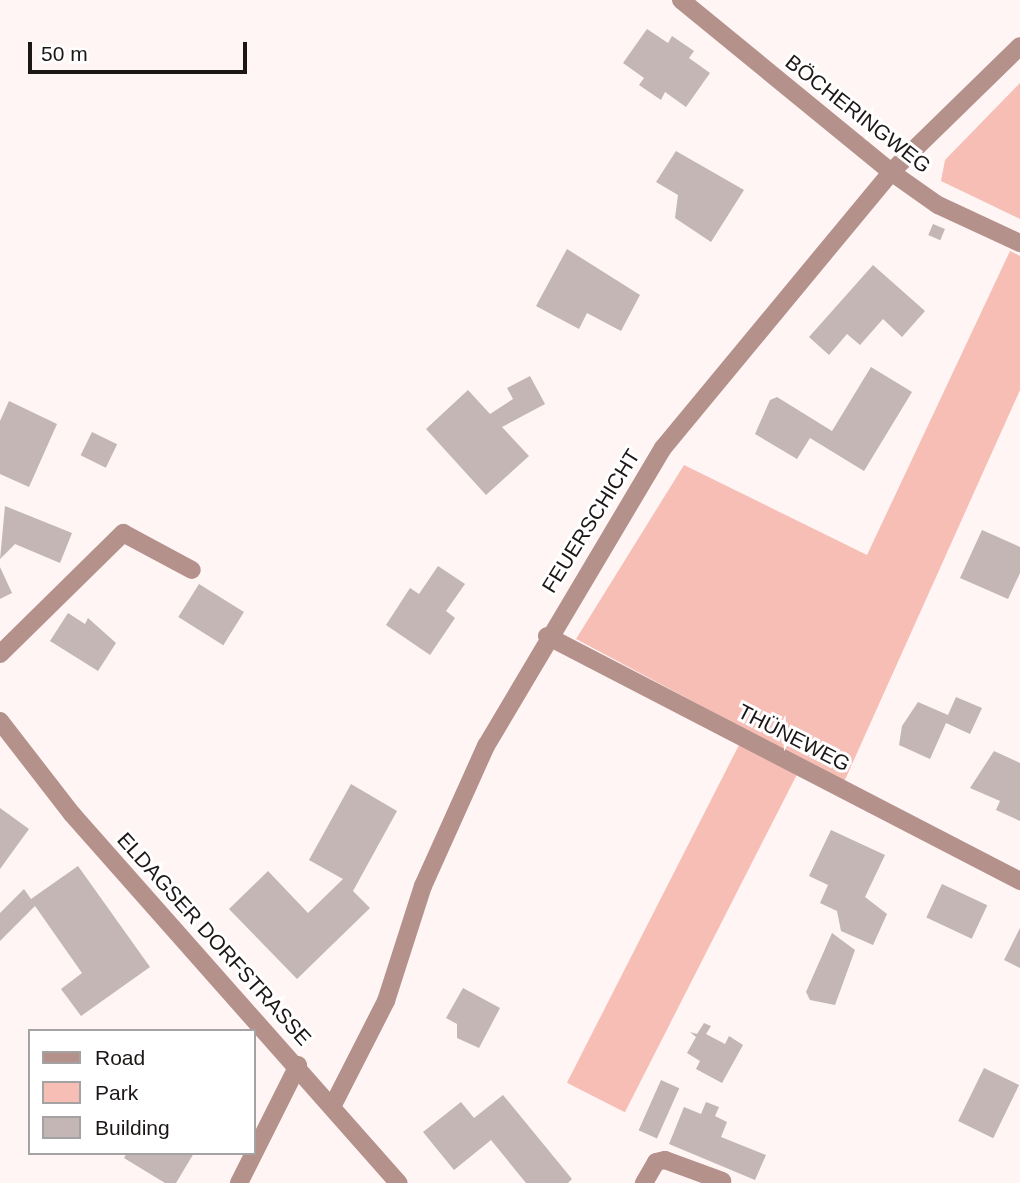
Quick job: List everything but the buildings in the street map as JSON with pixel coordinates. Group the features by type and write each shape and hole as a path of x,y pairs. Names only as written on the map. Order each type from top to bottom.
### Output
{"street":[{"name":"BÖCHERINGWEG","path":"681,0 891,172 938,205 1020,243"},
{"name":"FEUERSCHICHT","path":"333,1105 386,1001 423,886 480,758 547,636 663,448 891,172 1020,46"},
{"path":"0,654 123,533 192,570"},
{"name":"THÜNEWEG","path":"547,636 1020,881"},
{"name":"ELDAGSER DORFSTRASSE","path":"0,721 72,814 298,1065 399,1183"},
{"path":"256,1149 298,1065"},
{"path":"239,1183 253,1155"},
{"path":"643,1183 656,1162 665,1160 722,1181"}],"green space":[{"path":"1020,83 1020,219 941,181 945,160"},
{"path":"1010,251 1020,256 1020,390 844,782 576,639 684,465 867,555"},
{"path":"739,745 797,775 625,1112 567,1083"}]}
